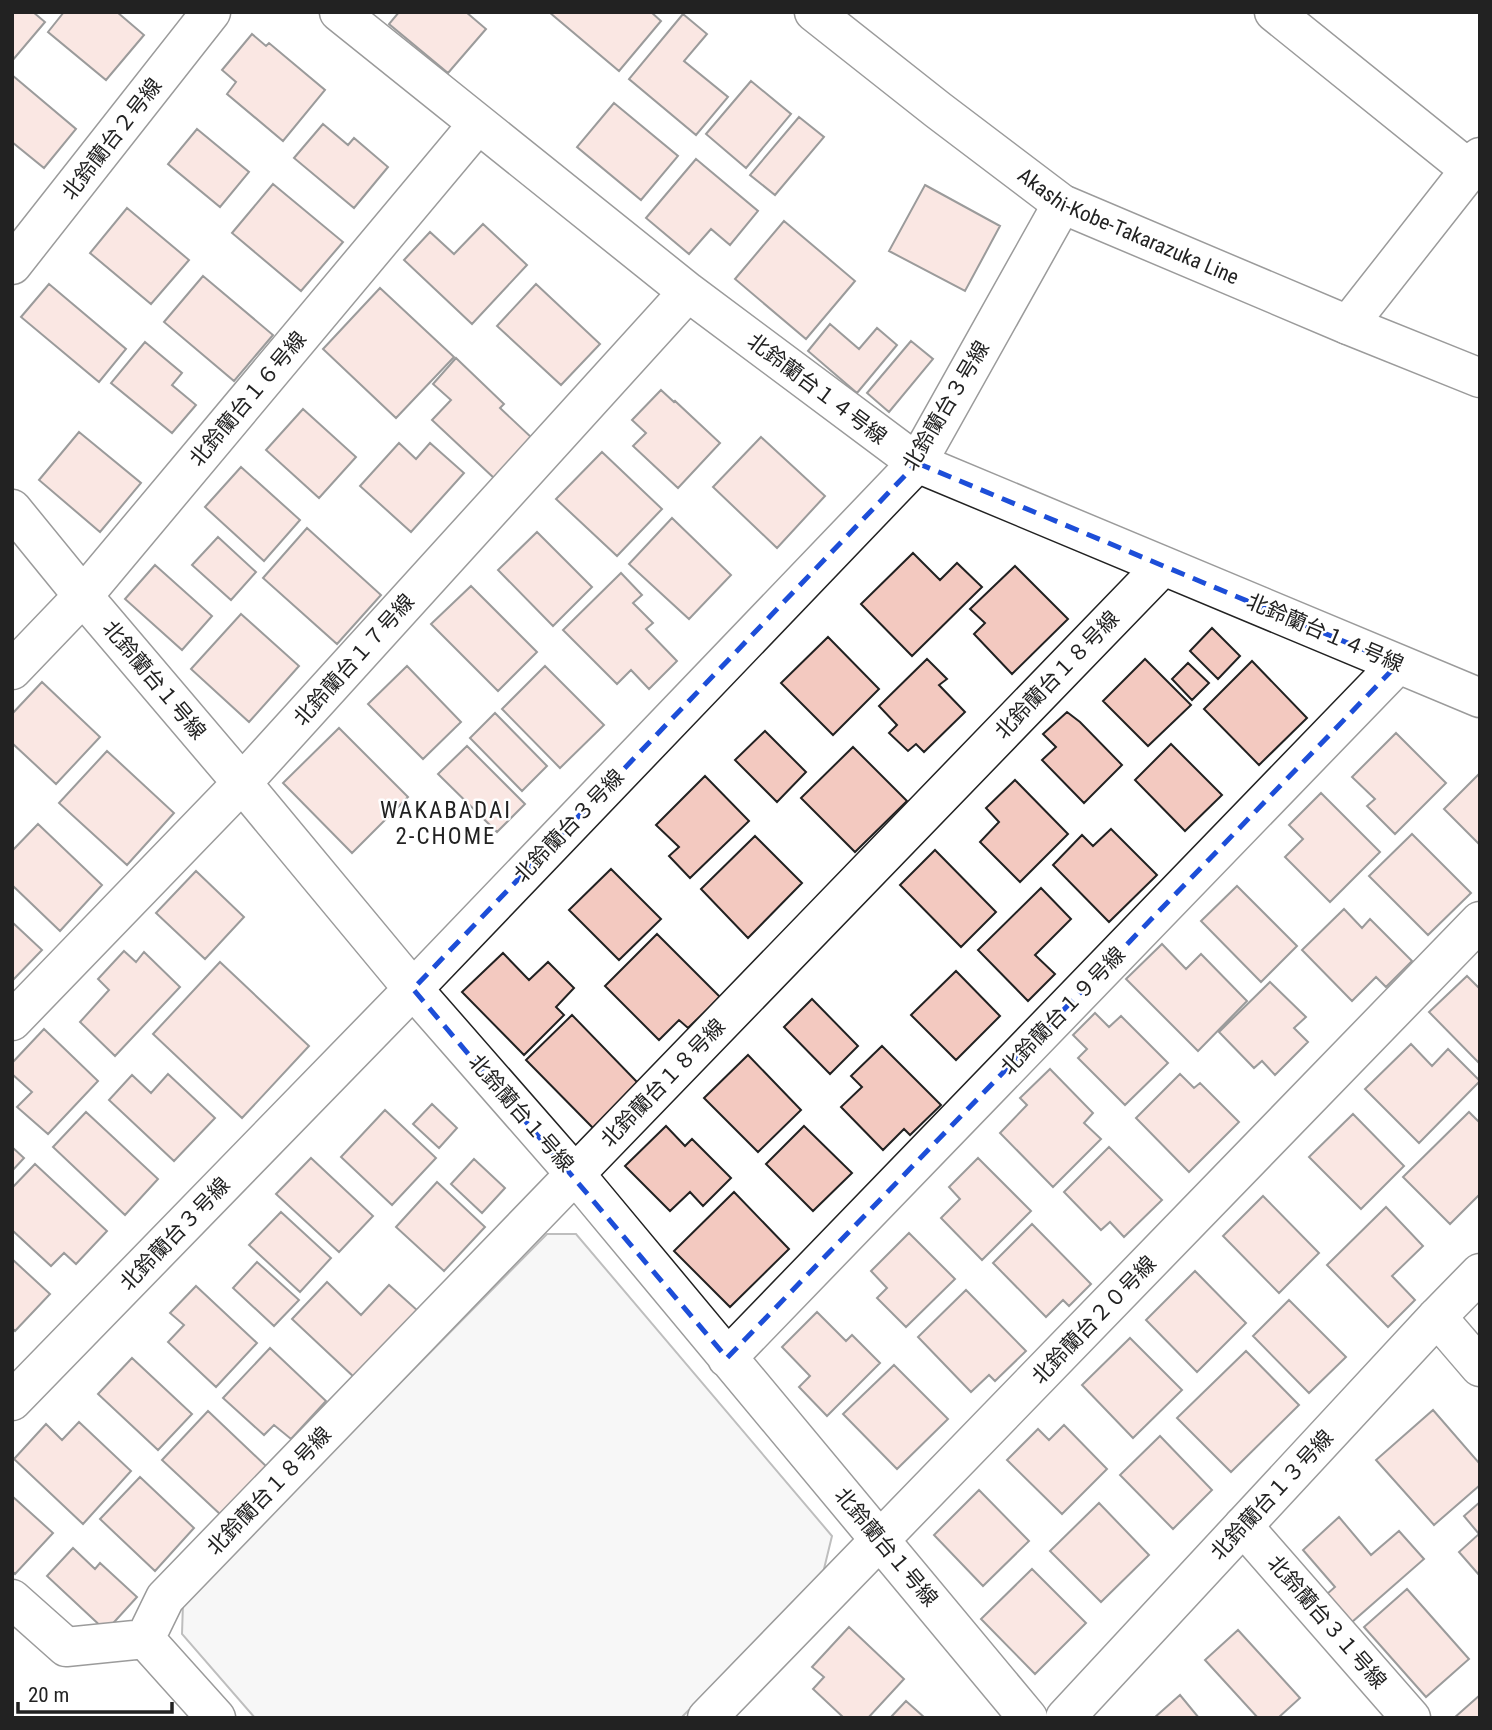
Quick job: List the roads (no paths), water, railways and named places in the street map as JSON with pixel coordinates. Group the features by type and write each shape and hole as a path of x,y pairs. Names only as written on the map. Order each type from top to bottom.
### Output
{"street":[{"name":"北鈴蘭台２号線","path":"12,265 211,12"},
{"name":"北鈴蘭台１４号線","path":"339,12 688,292 917,463 1480,698"},
{"name":"Akashi-Kobe-Takarazuka Line","path":"814,12 1062,204 1480,378"},
{"path":"1274,12 1475,164 1348,325"},
{"name":"北鈴蘭台１６号線","path":"12,670 82,596 478,124"},
{"name":"北鈴蘭台３号線","path":"12,1402 413,989 917,463 1062,204"},
{"name":"北鈴蘭台１７号線","path":"12,1021 242,783 688,292"},
{"name":"北鈴蘭台１号線","path":"12,509 413,989 575,1174 1028,1718"},
{"name":"北鈴蘭台１８号線","path":"145,1639 165,1598 1163,566"},
{"name":"北鈴蘭台１９号線","path":"727,1358 1398,664"},
{"name":"北鈴蘭台２０号線","path":"707,1718 1480,921"},
{"name":"北鈴蘭台１３号線","path":"1065,1718 1480,1273"},
{"path":"1437,1317 1480,1367"},
{"name":"北鈴蘭台３１号線","path":"1243,1526 1411,1718"},
{"path":"12,1599 66,1647 145,1639 216,1718"}],"district":[{"name":"WAKABADAI 2-CHOME","path":"446,823"}]}
